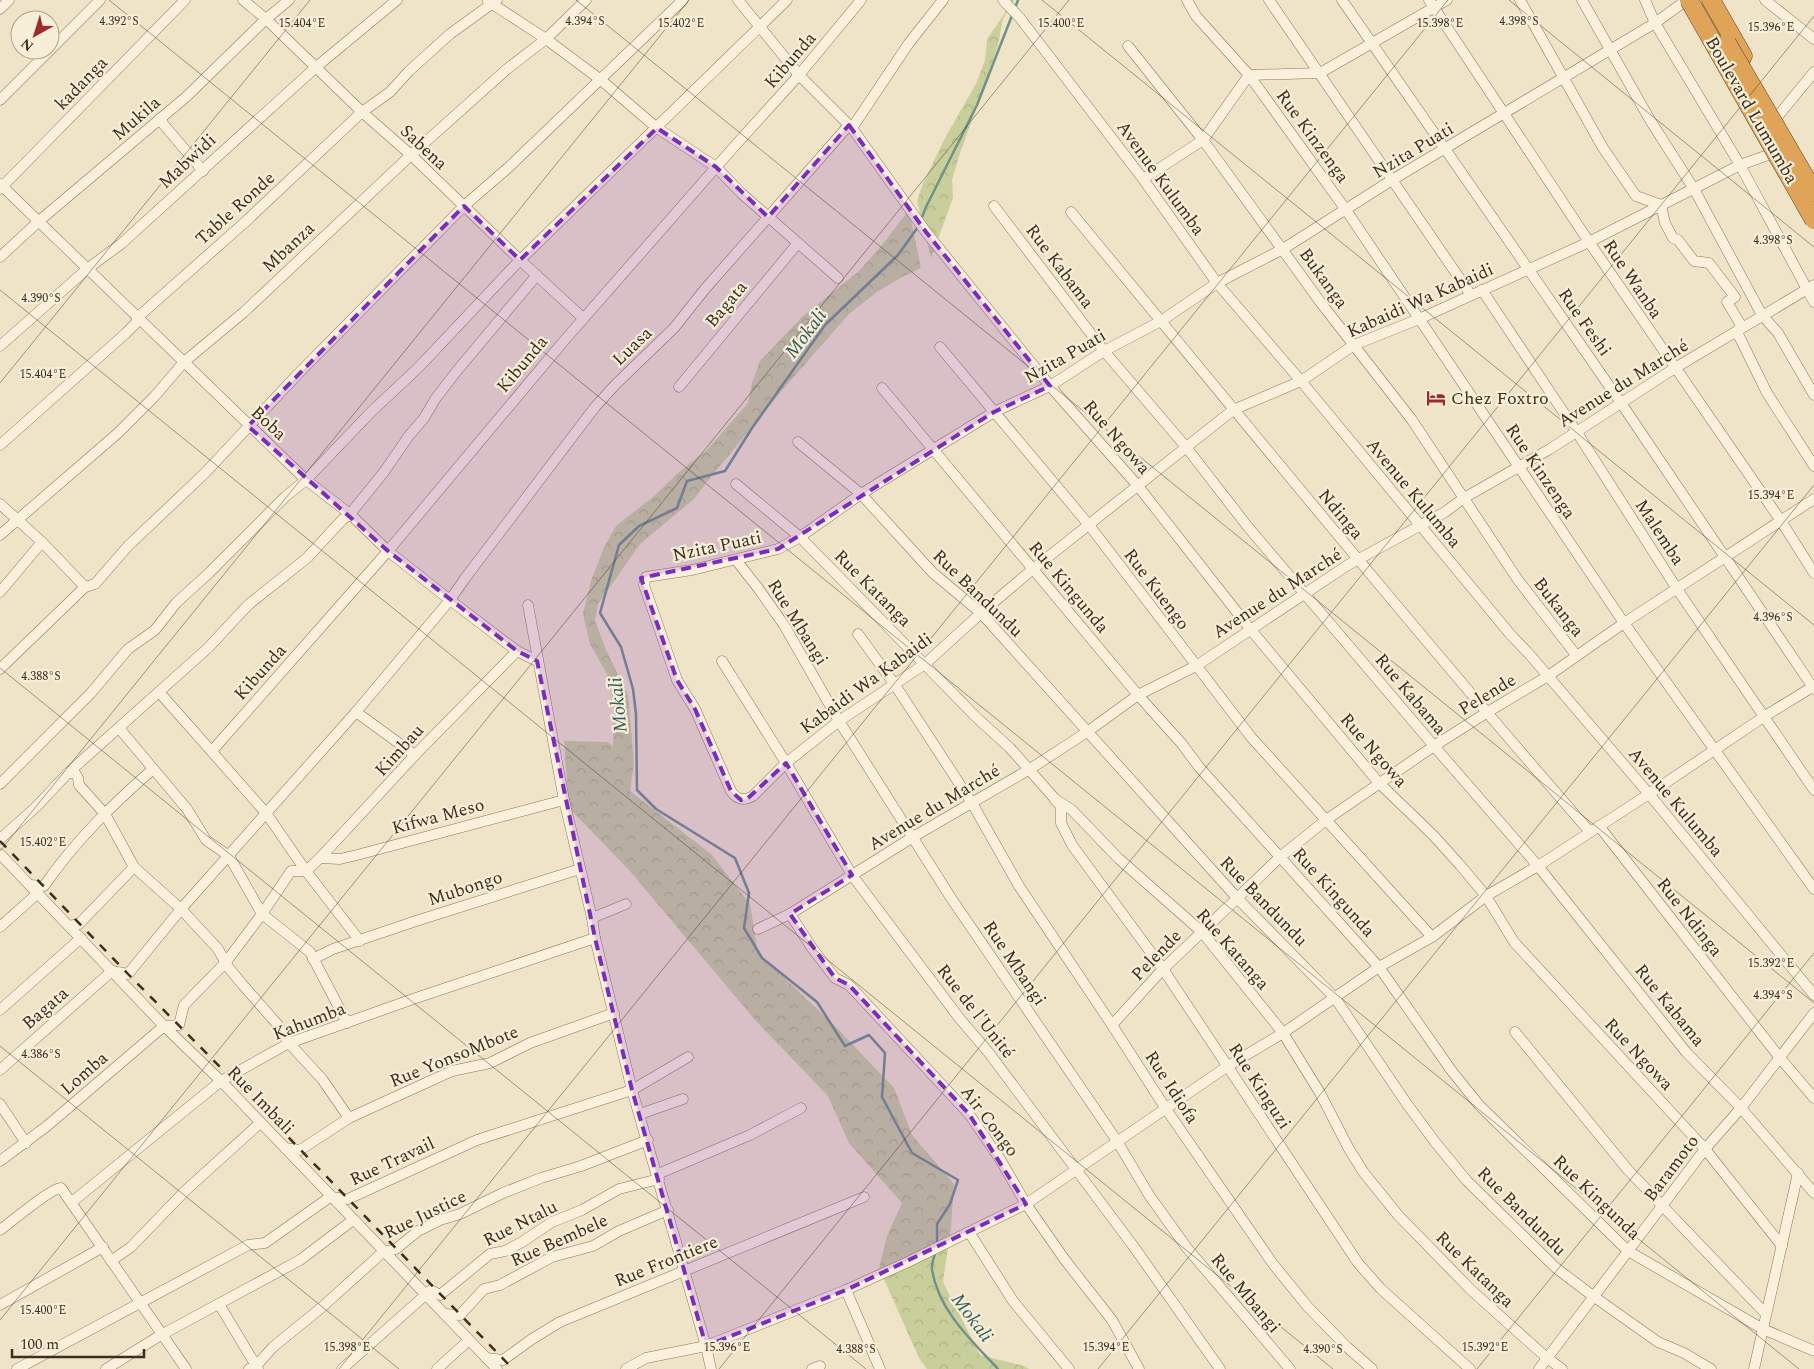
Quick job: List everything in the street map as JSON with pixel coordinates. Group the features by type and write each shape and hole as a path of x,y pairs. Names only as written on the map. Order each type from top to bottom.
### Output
{"highway":[{"name":"Boulevard Lumumba","path":"1702,0 1814,192"},
{"path":"1711,0 1814,178"},
{"name":"Boulevard Lumumba","path":"1685,1 1814,220"},
{"path":"1685,1 1814,228"}],"street":[{"path":"0,9 9,0"},
{"path":"0,100 100,0"},
{"name":"kadanga","path":"1,187 185,0"},
{"name":"Sabena","path":"243,0 266,19 315,68 411,155 583,318"},
{"name":"Mukila","path":"0,257 39,221 186,97 266,19 289,0"},
{"name":"Mabwidi","path":"0,346 87,269 121,244 315,68 396,0"},
{"name":"Mbanza","path":"0,534 118,434 154,397 184,362 244,312 411,155 507,69 546,39 586,0"},
{"path":"0,668 85,588 95,584 128,546 205,473 248,426 464,206 509,167 549,126 600,80 682,0"},
{"name":"Rue Ngowa","path":"738,0 799,76 851,126 926,232 1050,386 1138,486 1251,630 1379,784 1432,835 1486,896 1514,942 1705,1149 1782,1246"},
{"path":"0,784 91,693 128,649 155,630 176,603 209,573 286,496 306,480 372,411 418,368 520,260 787,0"},
{"name":"Kibunda","path":"212,751 388,551 583,318 799,76 861,0"},
{"name":"Luasa","path":"112,971 128,974 181,908 356,712 450,600 595,407 674,328 705,289 768,217 851,126 909,43 943,0"},
{"name":"Avenue Kulumba","path":"1003,0 1020,18 1144,179 1217,283 1301,381 1510,634 1530,654 1649,794 1814,995"},
{"name":"Rue Kinzenga","path":"1187,0 1196,16 1249,75 1346,210 1624,623 1814,889"},
{"path":"1269,0 1471,295"},
{"name":"Rue Feshi","path":"1342,0 1621,403 1813,687"},
{"path":"1144,179 1203,140 1249,75 1320,73 1373,44 1432,4 1447,0"},
{"path":"1520,0 1562,78 1603,148 1636,196 1661,204 1665,223 1673,238 1678,240 1694,261 1709,262 1735,297 1727,302 1740,325 1737,332 1767,392 1814,466"},
{"path":"1582,0 1650,120 1694,189 1762,315 1778,333 1814,395"},
{"path":"1645,0 1655,23 1740,164 1810,287 1814,302"},
{"path":"1765,0 1814,39"},
{"path":"492,1 600,80 657,128 716,168 740,193 838,278"},
{"name":"Table Ronde","path":"0,444 125,334 136,323 138,317 242,224 362,112 390,92 409,71 450,34 492,1"},
{"name":"Nzita Puati","path":"731,791 695,709 677,680 644,585 646,577 692,570 736,560 778,549 800,537 861,494 994,412 1050,386 1104,351 1161,321 1217,283 1283,249 1392,180 1446,150 1504,113 1655,23 1685,1"},
{"name":"Rue Wanba","path":"1432,4 1589,242 1781,521 1814,573"},
{"name":"Bukanga","path":"1128,46 1203,140 1321,303 1412,420 1518,580 1576,655"},
{"path":"1778,116 1814,72"},
{"path":"159,119 203,171"},
{"name":"Kabaidi Wa Kabaidi","path":"731,791 741,800 753,796 786,763 839,721 925,664 981,613 1034,569 1233,410 1301,381 1354,345 1419,319 1589,242 1740,164 1771,154"},
{"name":"Boba","path":"1,187 39,221 248,426 306,480 350,514 388,551 450,600 517,651 537,661"},
{"name":"Rue Kabama","path":"994,206 1104,351 1186,448 1248,527 1538,866 1686,1052 1741,1108 1814,1193"},
{"name":"Ndinga","path":"1071,212 1233,410 1486,712 1594,829"},
{"name":"Bagata","path":"679,387 798,243"},
{"path":"0,839 35,808 68,774 208,648 248,605 308,558 342,520 350,514 384,472 456,372 537,275"},
{"name":"Avenue du Marché","path":"758,929 790,914 913,837 1030,769 1138,696 1196,666 1348,565 1445,512 1464,498 1550,449 1675,368 1810,287"},
{"name":"Malemba","path":"1482,290 1576,431 1677,589 1814,790"},
{"name":"Rue Kuengo","path":"940,347 1089,525 1251,737 1432,936"},
{"name":"Rue Kingunda","path":"882,388 1138,696 1182,744 1199,767 1380,967 1451,1070 1480,1105 1628,1251 1763,1329 1814,1351"},
{"name":"Rue Bandundu","path":"798,442 861,494 933,573 981,613 1238,899 1335,998 1407,1104 1467,1181 1556,1268 1658,1342 1684,1353 1711,1369"},
{"name":"Rue Katanga","path":"736,484 800,537 1030,769 1054,799 1072,810 1118,858 1202,932 1283,1033 1320,1094 1349,1149 1364,1172 1398,1214 1471,1290 1547,1358 1562,1369"},
{"name":"Pelende","path":"1112,1025 1163,969 1280,857 1326,820 1434,746 1486,712 1548,676 1624,623 1814,499"},
{"path":"0,504 42,542 85,588"},
{"path":"0,592 42,542"},
{"name":"Rue Mbangi","path":"736,560 784,624 839,721 951,898 1118,1141 1149,1195 1187,1248 1290,1369"},
{"path":"528,605 564,800 595,938 632,1090 668,1210 711,1369"},
{"name":"Rue Idiofa","path":"858,634 895,684 972,802 1019,886 1166,1109 1273,1264 1308,1307 1347,1347 1372,1369"},
{"name":"Kimbau","path":"306,871 415,755 517,651"},
{"name":"Rue de l'Unité","path":"722,661 786,763 852,875 1134,1247 1220,1369"},
{"path":"626,1369 646,1358 706,1346 846,1290 910,1262 1026,1204 1228,1066 1283,1033 1380,967 1432,936 1486,896 1538,866 1765,716 1813,687"},
{"path":"159,692 266,813 306,871 360,940"},
{"path":"356,712 415,755"},
{"path":"119,728 187,809 206,840 229,856 262,914 310,952 347,1023"},
{"path":"30,885 44,886 61,861 88,830 117,800 153,769"},
{"path":"68,774 75,773 79,785 105,814 134,867 181,908 218,949 242,984 278,1025 289,1044 322,1079 350,1118"},
{"name":"Rue Kinguzi","path":"1054,799 1061,806 1061,823 1072,845 1163,969 1358,1263 1381,1289 1470,1369"},
{"name":"Kifwa Meso","path":"320,858 340,859 357,855 564,800"},
{"name":"Rue Ndinga","path":"1594,829 1814,1098"},
{"name":"Rue Imbali","path":"0,854 497,1369"},
{"path":"69,926 79,924 134,867"},
{"name":"Mubongo","path":"313,959 333,949 580,869"},
{"path":"226,962 291,871 306,871"},
{"path":"0,927 38,893"},
{"path":"592,918 626,904"},
{"name":"Air Congo","path":"790,914 812,948 835,978 849,985 969,1114 1000,1159 1026,1204 1065,1260 1112,1320 1139,1369"},
{"path":"0,1010 81,938"},
{"name":"Kahumba","path":"72,1202 221,1081 289,1044 416,998 595,938"},
{"name":"Lomba","path":"0,1161 26,1143 164,1026 179,1025 184,1005 226,962"},
{"name":"Bagata","path":"0,1070 112,971"},
{"name":"Rue YonsoMbote","path":"285,1148 300,1150 350,1118 452,1071 490,1063 530,1043 614,1013"},
{"name":"Baramoto","path":"1539,1369 1705,1149 1741,1108 1814,1013"},
{"path":"1515,1032 1628,1170 1765,1313"},
{"name":"Rue Travail","path":"17,1369 248,1245 265,1243 330,1197 348,1199 477,1140 632,1090 688,1057"},
{"path":"640,1114 683,1099"},
{"path":"0,1104 26,1143"},
{"path":"658,1177 750,1135 801,1108"},
{"path":"111,1261 131,1247 185,1192 260,1123"},
{"name":"Rue Justice","path":"254,1368 274,1347 322,1308 383,1252 396,1249 418,1231 440,1220 460,1214 503,1193 648,1140"},
{"path":"1754,1369 1765,1313 1798,1173"},
{"name":"Rue Ntalu","path":"342,1369 431,1290 440,1295 490,1254 505,1251 552,1222 582,1210 619,1189 658,1177"},
{"path":"0,1230 57,1188 61,1188 186,1369"},
{"name":"Rue Frontiere","path":"486,1358 503,1360 560,1322 864,1197"},
{"name":"Rue Bembele","path":"444,1314 460,1315 484,1289 500,1285 552,1257 593,1246 619,1231 668,1210"},
{"path":"106,1369 161,1335 300,1260 353,1220"},
{"path":"969,1232 1013,1301 1069,1369"},
{"path":"0,1306 102,1247"},
{"path":"846,1290 880,1369"},
{"path":"219,1304 254,1368"},
{"path":"437,1369 469,1340"}],"highlighted area":[{"path":"849,125 926,232 1050,386 994,412 778,549 641,578 677,680 695,709 731,791 741,800 747,799 786,763 852,875 790,914 835,978 849,985 969,1114 1026,1204 846,1290 706,1346 632,1090 595,938 537,661 517,651 388,551 248,426 464,206 520,260 657,128 716,167 768,217"}],"green space":[{"path":"1006,0 1014,0 1003,19 998,45 952,180 953,198 931,258 917,201 923,183 945,138 976,84 985,60 987,39 1005,13"},
{"path":"909,210 921,268 877,292 849,314 785,387 694,499 640,544 598,604 595,621 606,650 628,695 634,764 630,791 711,854 750,904 758,953 834,1025 894,1088 912,1135 954,1184 951,1227 943,1282 980,1355 1024,1366 1029,1369 927,1369 919,1358 879,1268 887,1236 902,1203 849,1143 828,1096 756,1021 629,870 569,808 564,741 607,742 613,746 614,704 607,674 590,644 583,614 591,581 604,547 616,526 707,450 748,403 752,383 760,361 802,317 859,271"}],"waterway":[{"name":"Mokali","path":"1015,8 1018,0"},
{"name":"Mokali","path":"921,220 977,105 1013,13"},
{"name":"Mokali","path":"918,227 898,255 825,325 752,428 725,471 687,481 677,508 639,526 619,545 600,613 621,647 633,689 636,714 637,790 656,809 735,858 749,893 744,928 762,958 817,1002 845,1046 869,1035 885,1053 882,1097 912,1153 958,1180 950,1204 937,1224 937,1246"},
{"name":"Mokali","path":"936,1251 932,1270 941,1299 958,1324 998,1369"}],"railway":[{"path":"0,841 513,1369"}],"place":[{"name":"Chez Foxtro","path":"1436,398"}]}
